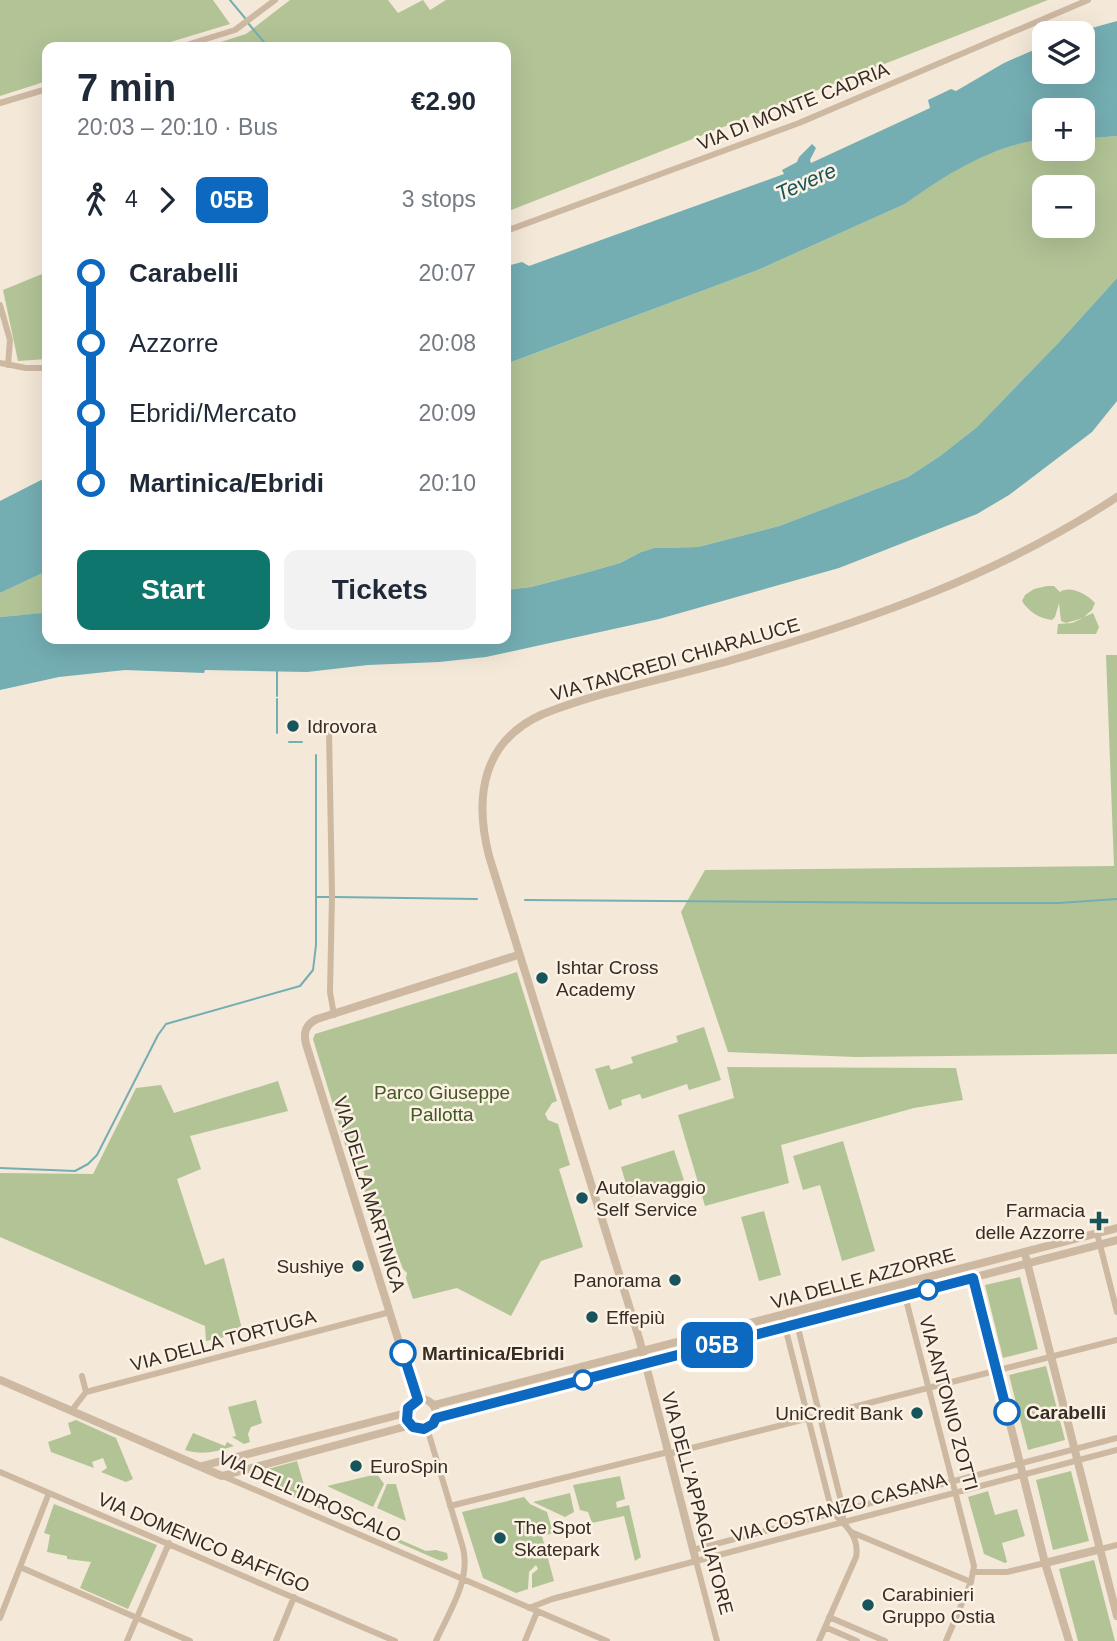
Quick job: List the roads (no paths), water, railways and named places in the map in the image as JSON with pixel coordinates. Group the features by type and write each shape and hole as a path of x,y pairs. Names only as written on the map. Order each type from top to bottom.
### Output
{"street":[{"path":"196,42 235,30 275,0"},
{"name":"VIA DI MONTE CADRIA","path":"511,229 799,124 1088,0"},
{"path":"0,103 42,90"},
{"path":"0,305 10,340 8,365"},
{"path":"0,363 42,368"},
{"name":"VIA TANCREDI CHIARALUCE","path":"548,1053 489,856 481,814 488,769 514,732 530,720 551,711 776,647 921,598 1020,554 1117,497"},
{"path":"330,731 330,992 334,1014"},
{"name":"VIA DELLA MARTINICA","path":"418,1400 305,1038 307,1027 312,1022 334,1014 518,955"},
{"name":"VIA DELL'APPAGLIATORE","path":"548,1053 646,1364 718,1641"},
{"name":"VIA DELLE AZZORRE","path":"434,1405 1117,1228"},
{"path":"1097,1233 1117,1312"},
{"name":"VIA DELLE AZZORRE","path":"436,1418 1117,1240"},
{"path":"1024,1252 1115,1595 1117,1616"},
{"name":"VIA DELLE AZZORRE","path":"970,1266 973,1278"},
{"path":"973,1278 1045,1563 1069,1641"},
{"name":"VIA ANTONIO ZOTTI","path":"902,1284 956,1491 974,1572"},
{"name":"VIA DELLA TORTUGA","path":"86,1392 390,1312"},
{"path":"794,1312 843,1510 843,1522"},
{"path":"782,1315 832,1512 851,1532 857,1545 857,1554 819,1641"},
{"path":"450,1506 1117,1340"},
{"path":"562,1373 565,1385"},
{"path":"72,1410 86,1392 82,1376"},
{"name":"VIA DELL'IDROSCALO","path":"0,1380 607,1641"},
{"path":"494,1390 497,1403"},
{"path":"201,1466 406,1413 411,1404 418,1400 426,1400 434,1405 436,1418 427,1429"},
{"path":"406,1413 411,1425 418,1429 427,1429"},
{"path":"222,1476 411,1425"},
{"path":"427,1429 465,1557 463,1580 436,1641"},
{"path":"331,1432 335,1446"},
{"name":"VIA COSTANZO CASANA","path":"693,1550 1117,1438"},
{"name":"VIA COSTANZO CASANA","path":"529,1608 552,1599 1117,1450"},
{"path":"257,1451 261,1465"},
{"name":"VIA DOMENICO BAFFIGO","path":"0,1472 395,1641"},
{"path":"0,1618 49,1493"},
{"path":"851,1532 971,1582"},
{"path":"127,1641 169,1543"},
{"path":"946,1641 974,1572 1007,1572 1117,1545"},
{"path":"20,1567 190,1641"},
{"path":"276,1641 294,1597"},
{"path":"525,1641 537,1612"},
{"path":"829,1617 872,1639 885,1641"},
{"path":"846,1636 850,1626"},
{"path":"825,1627 857,1641"}],"water":[{"name":"Tevere","path":"1117,21 1117,136 1095,138 1095,98 1032,98 1032,141 1008,147 971,162 905,204 758,270 511,362 511,265 522,262 529,266 784,174 782,170 797,162 812,144 816,148 811,163 930,108 928,100 951,89 956,91 1004,63 1032,51 1032,84 1095,84 1095,27"},
{"path":"1117,278 1117,401 1092,432 1009,495 977,514 839,568 659,619 486,657 307,672 205,670 204,673 125,670 59,677 0,690 0,617 42,613 42,644 511,644 511,589 531,587 620,563 654,548 698,547 779,526 908,477 977,427"},
{"path":"42,480 42,573 0,593 0,501"}],"waterway":[{"path":"230,0 245,18"},
{"path":"248,23 264,42"},
{"path":"277,670 277,696"},
{"path":"277,699 277,733"},
{"path":"289,742 302,742"},
{"path":"0,1168 75,1171 88,1164 97,1155 166,1024 300,986 313,970 316,945 316,755"},
{"path":"317,897 329,897"},
{"path":"334,897 477,899"},
{"path":"525,900 1059,903 1117,899"}],"place":[{"name":"Idrovora","path":"293,726"},
{"name":"Ishtar Cross Academy","path":"542,978"},
{"name":"Autolavaggio Self Service","path":"582,1198"},
{"name":"Farmacia delle Azzorre","path":"1099,1221"},
{"name":"Sushiye","path":"358,1266"},
{"name":"Panorama","path":"675,1280"},
{"name":"Effepiù","path":"592,1317"},
{"name":"Martinica/Ebridi","path":"403,1353"},
{"name":"Carabelli","path":"1007,1412"},
{"name":"UniCredit Bank","path":"917,1413"},
{"name":"EuroSpin","path":"356,1466"},
{"name":"The Spot Skatepark","path":"500,1538"},
{"name":"Carabinieri Gruppo Ostia","path":"868,1605"}],"park label":[{"name":"Parco Giuseppe Pallotta","path":"442,1103"}]}
